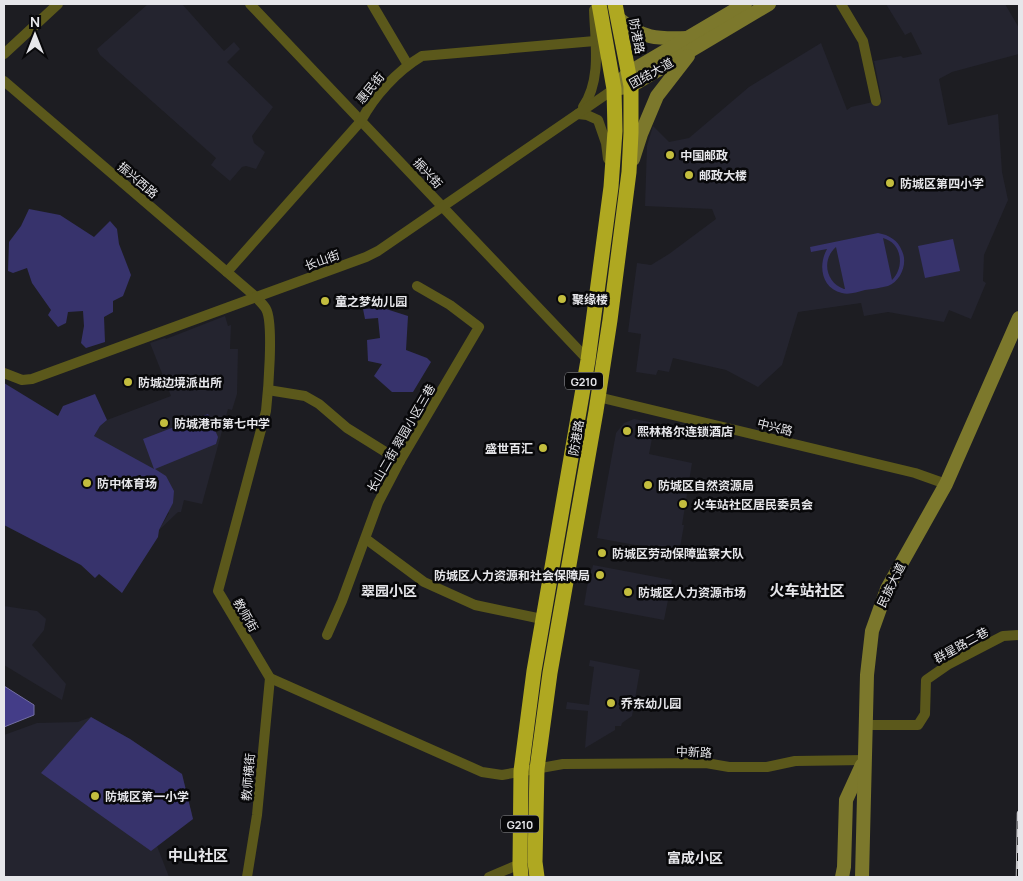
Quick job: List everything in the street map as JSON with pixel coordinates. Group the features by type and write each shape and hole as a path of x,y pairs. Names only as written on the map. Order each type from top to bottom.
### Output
{"highway":[{"name":"防港路","path":"520,871 521,771 534,671 588,360 611,187 615,131 614,89 599,4"},
{"name":"防港路","path":"537,877 537,768 550,673 610,320 629,172 631,133 629,80 617,11"}],"main road":[{"name":"团结大道","path":"691,43 746,4"},
{"name":"团结大道","path":"614,89 691,43 769,4"},
{"path":"617,11 632,30 646,36 691,43 657,96 641,134 629,172"},
{"name":"民族大道","path":"862,877 868,651 878,609 886,590 946,484 1019,318"},
{"path":"842,877 846,800 865,760"}],"street":[{"path":"4,54 58,4"},
{"name":"振兴街","path":"250,4 588,360"},
{"path":"372,4 408,64"},
{"path":"594,4 596,69 591,96 578,114 587,115 598,120 606,143 611,187"},
{"path":"841,4 863,41 876,101"},
{"name":"惠民街","path":"227,272 361,121 369,106 408,64 422,56 595,41"},
{"name":"振兴西路","path":"4,82 256,297"},
{"name":"长山街","path":"4,373 22,380 32,379 366,257 378,251 614,89"},
{"name":"长山二街 翠园小区三巷","path":"327,635 366,539 378,503 400,461 479,327 450,305 417,286"},
{"name":"教师街","path":"256,297 267,310 270,327 266,411 218,591 270,678"},
{"path":"268,390 305,396 319,404 347,428 400,461"},
{"name":"中兴路","path":"598,397 915,473 946,484"},
{"path":"366,539 424,582 476,605 542,619"},
{"name":"群星路二巷","path":"866,725 918,725 925,714 926,680 949,664 1003,636 1019,635"},
{"path":"270,678 482,772 502,775 521,771"},
{"name":"教师横街","path":"247,877 256,829 270,678"},
{"name":"中新路","path":"521,771 563,764 706,763 729,767 767,768 795,761 865,760"},
{"path":"489,877 520,871"}],"shaded area":[{"path":"148,4 182,4 224,51 234,42 240,49 227,62 273,107 252,136 254,143 265,152 256,169 246,166 242,167 230,181 211,165 216,158 100,55 97,49"},
{"path":"886,4 1005,4 1019,28 1019,54 952,72 939,79 948,125 998,114 1002,172 1008,200 984,255 983,281 986,283 971,319 949,310 944,322 888,312 864,316 861,303 798,312 782,365 758,387 726,370 673,358 669,372 658,370 656,375 636,372 641,334 628,332 637,263 651,265 716,219 712,209 645,206 647,146 653,126 669,142 689,138 749,87 821,43 847,110 851,107 882,100 874,61 922,54 911,32 905,35"},
{"path":"29,209 60,215 94,237 110,221 117,229 119,244 131,275 123,296 113,301 113,312 104,317 105,342 86,348 81,343 84,326 83,311 68,312 66,323 58,327 48,315 51,310 32,283 27,268 13,273 8,271 9,242 21,226"},
{"path":"878,233 896,241 904,256 904,266 900,276 893,284 845,294 830,286 823,275 824,255 827,249 811,252 810,247","holes":["883,238 894,245 900,256 899,269 892,280","836,247 845,289 833,282 828,271 828,258"]},
{"path":"953,239 960,271 925,278 918,246"},
{"path":"383,308 408,316 406,350 427,358 431,362 413,392 392,392 374,376 382,364 368,361 367,340 380,338 378,318 365,319 363,309"},
{"name":"防城港市第七中学","path":"225,316 228,326 231,325 230,349 238,349 237,394 232,410 228,409 202,504 184,500 181,512 178,512 159,530 169,513 94,436 100,426 107,420 171,396 150,343 166,339"},
{"name":"防中体育场","path":"4,383 58,416 63,406 95,394 107,420 100,426 94,436 154,469 143,439 208,414 218,437 216,444 155,469 166,476 174,491 173,503 159,530 158,537 122,593 99,574 95,578 81,565 4,525"},
{"name":"防城区自然资源局","path":"634,419 655,423 649,454 692,463 679,553 597,538 616,433 624,423"},
{"name":"防城区人力资源市场","path":"593,565 672,580 664,620 584,605 590,570 592,570"},
{"path":"4,606 37,611 46,619 44,630 32,645 66,684 62,700 4,665"},
{"name":"乔东幼儿园","path":"590,660 640,670 632,716 622,723 621,726 615,726 615,730 585,748 588,711 566,709 567,702 589,705 594,667 589,666"},
{"path":"4,686 34,705 34,715 4,727"},
{"name":"防城区第一小学","path":"91,717 130,739 182,774 193,819 157,846 169,877 4,877 4,735 37,723 78,722"},
{"path":"91,717 130,739 182,774 193,819 151,851 41,773"}],"railway":[{"path":"1018,877 1019,813"}],"place":[{"name":"中国邮政","path":"670,155"},
{"name":"邮政大楼","path":"689,175"},
{"name":"防城区第四小学","path":"890,183"},
{"name":"聚缘楼","path":"562,299"},
{"name":"童之梦幼儿园","path":"325,301"},
{"name":"防城边境派出所","path":"128,382"},
{"name":"防城港市第七中学","path":"164,423"},
{"name":"熙林格尔连锁酒店","path":"627,431"},
{"name":"盛世百汇","path":"543,448"},
{"name":"防中体育场","path":"87,483"},
{"name":"防城区自然资源局","path":"648,485"},
{"name":"火车站社区居民委员会","path":"683,504"},
{"name":"防城区劳动保障监察大队","path":"602,553"},
{"name":"防城区人力资源和社会保障局","path":"600,575"},
{"name":"防城区人力资源市场","path":"628,592"},
{"name":"乔东幼儿园","path":"611,703"},
{"name":"防城区第一小学","path":"95,796"}],"district":[{"name":"翠园小区","path":"389,590"},
{"name":"火车站社区","path":"807,590"},
{"name":"中山社区","path":"198,855"},
{"name":"富成小区","path":"695,857"}]}
